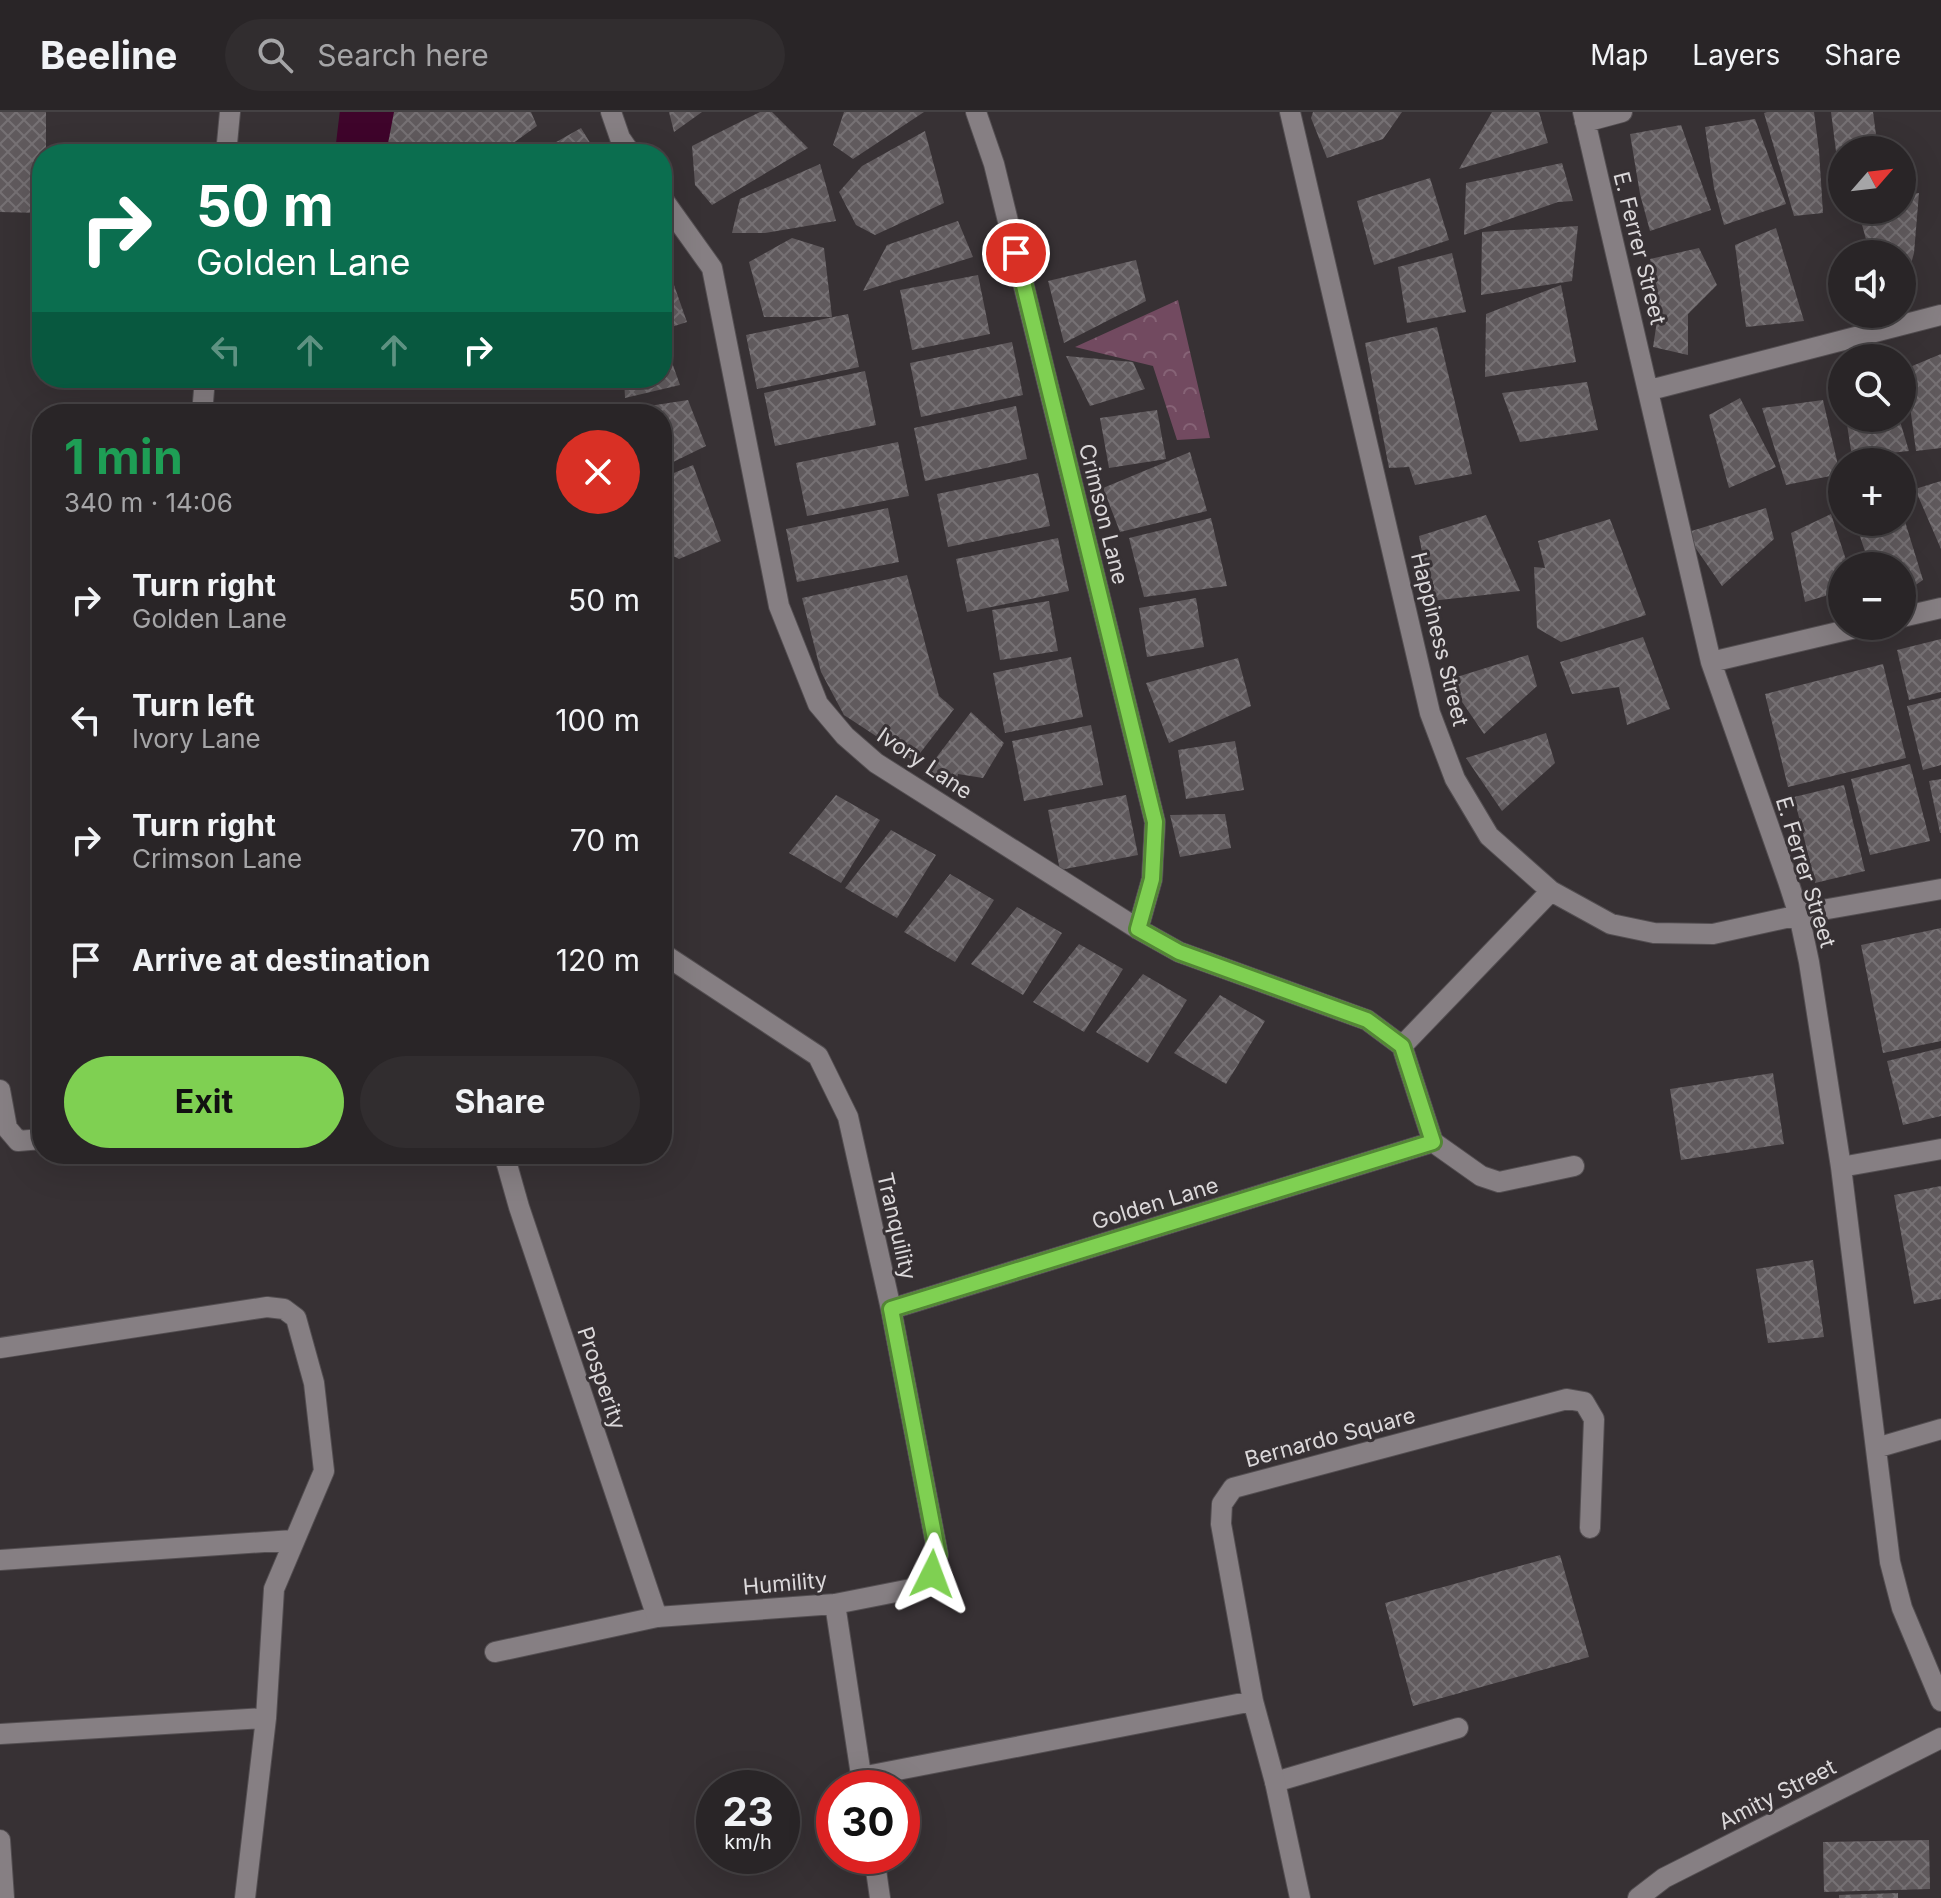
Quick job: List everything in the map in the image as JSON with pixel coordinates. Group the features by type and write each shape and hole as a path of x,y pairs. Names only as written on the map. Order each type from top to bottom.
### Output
{"street":[{"path":"227,144 230,112"},
{"path":"611,112 624,144"},
{"name":"Crimson Lane","path":"976,112 994,164 1155,822 1152,879 1138,929"},
{"name":"Happiness Street","path":"1290,112 1430,713 1455,779 1489,836 1551,891 1611,924 1654,933 1713,934 1941,889"},
{"path":"1584,117 1622,112"},
{"name":"E. Ferrer Street","path":"1584,117 1711,662 1799,915 1812,977 1841,1167 1890,1562 1902,1608 1941,1701"},
{"name":"Ivory Lane","path":"672,212 712,268 779,606 818,704 845,736 876,763 1179,952 1367,1020 1402,1046"},
{"path":"1650,390 1941,315"},
{"path":"1916,614 1941,608"},
{"path":"1711,662 1828,634"},
{"path":"1551,891 1402,1046 1433,1142 1481,1176 1499,1182 1574,1166"},
{"name":"Tranquility","path":"672,960 818,1056 848,1117 891,1309 938,1555 932,1574 916,1588"},
{"path":"0,1090 7,1128 18,1141 32,1140"},
{"name":"Golden Lane","path":"891,1309 1433,1142"},
{"path":"1841,1167 1941,1149"},
{"name":"Prosperity","path":"507,1164 657,1617"},
{"path":"0,1348 267,1307 284,1309 296,1318 314,1383 324,1471 274,1589 266,1718 245,1898"},
{"name":"Bernardo Square","path":"1300,1898 1275,1782 1253,1701 1221,1524 1222,1504 1233,1488 1567,1399 1584,1402 1594,1419 1590,1528"},
{"path":"1876,1448 1941,1429"},
{"path":"0,1560 293,1540"},
{"name":"Humility","path":"495,1652 657,1617 835,1604 916,1588"},
{"path":"835,1604 860,1770"},
{"path":"920,1770 1253,1701"},
{"path":"0,1734 266,1718"},
{"path":"1275,1782 1458,1728"},
{"name":"Amity Street","path":"1638,1898 1664,1878 1941,1738"},
{"path":"0,1840 4,1898"},
{"path":"877,1874 880,1898"}],"green space":[{"path":"1178,300 1210,438 1177,440 1153,366 1075,347"}],"building":[{"path":"0,112 46,112 46,144 32,144 32,213 0,212"},
{"path":"394,112 531,112 537,126 512,144 388,144"},
{"path":"669,112 702,112 674,132"},
{"path":"760,112 772,112 808,148 712,205 695,185 692,146"},
{"path":"844,112 924,112 853,159 833,145"},
{"path":"1313,112 1402,112 1383,139 1327,158 1311,118"},
{"path":"1492,112 1539,112 1548,143 1459,169"},
{"path":"1814,112 1823,213 1794,216 1764,113"},
{"path":"1831,112 1873,112 1876,136 1834,136"},
{"path":"1755,119 1786,204 1724,225 1714,188 1705,127"},
{"path":"1681,125 1711,210 1650,231 1630,134"},
{"path":"581,128 591,144 553,144"},
{"path":"925,131 944,203 875,235 856,225 839,192 862,166"},
{"path":"1562,163 1573,201 1558,202 1464,235 1466,183"},
{"path":"820,164 836,221 765,233 732,233 740,199"},
{"path":"1430,178 1449,240 1374,265 1357,201"},
{"path":"1916,193 1919,193 1915,240 1866,240 1862,224 1916,224"},
{"path":"958,221 973,257 863,291 887,245"},
{"path":"1578,226 1572,281 1481,295 1482,232"},
{"path":"1776,228 1804,321 1746,327 1735,245"},
{"path":"792,238 824,248 832,317 764,317 749,262"},
{"path":"1699,248 1717,285 1688,314 1688,355 1653,347 1659,308 1650,259"},
{"path":"1452,253 1466,312 1407,323 1398,267"},
{"path":"1136,260 1146,301 1064,343 1048,281"},
{"path":"978,275 990,334 912,350 900,290"},
{"path":"672,279 687,322 672,327"},
{"path":"1561,285 1576,362 1485,377 1486,314"},
{"path":"848,314 859,367 757,389 746,335"},
{"path":"1437,327 1472,474 1415,485 1409,467 1389,468 1365,343"},
{"path":"1012,342 1023,395 921,417 910,363"},
{"path":"1941,354 1941,448 1916,451 1913,432 1916,432 1916,364"},
{"path":"1066,356 1133,362 1145,389 1090,406"},
{"path":"672,363 680,385 672,387"},
{"path":"865,371 876,425 775,446 764,393"},
{"path":"1587,382 1598,430 1520,442 1502,393"},
{"path":"624,388 667,388 625,398"},
{"path":"1740,398 1776,467 1729,488 1709,415"},
{"path":"688,400 706,446 672,463 672,404 662,404"},
{"path":"1823,400 1834,448 1828,448 1828,476 1786,485 1762,408"},
{"path":"1016,406 1027,459 925,481 914,428"},
{"path":"1157,410 1166,459 1109,468 1100,418"},
{"path":"1848,432 1903,432 1908,448 1851,448"},
{"path":"898,442 909,496 807,516 796,463"},
{"path":"1190,452 1207,511 1120,532 1103,488"},
{"path":"693,465 721,541 679,559 672,555 672,474"},
{"path":"1038,473 1050,526 948,547 937,494"},
{"path":"1941,481 1941,549 1916,491 1916,489"},
{"path":"888,508 899,562 797,582 786,529"},
{"path":"1766,508 1774,539 1722,586 1685,533"},
{"path":"1486,515 1520,591 1431,601 1419,536"},
{"path":"1828,515 1828,536 1838,536 1843,552 1828,552 1828,595 1805,602 1791,533"},
{"path":"1211,518 1227,586 1144,597 1129,538"},
{"path":"1610,519 1646,615 1561,642 1537,628 1534,567 1545,568 1538,541"},
{"path":"1860,536 1909,536 1914,552 1865,552"},
{"path":"1058,538 1069,591 967,612 956,559"},
{"path":"1916,557 1923,580 1916,585"},
{"path":"907,575 939,696 954,709 914,761 844,715 821,672 802,598"},
{"path":"1196,598 1204,647 1147,657 1139,608"},
{"path":"1049,601 1058,651 1000,660 992,610"},
{"path":"1643,637 1670,709 1627,725 1619,687 1572,694 1560,662"},
{"path":"1941,639 1941,692 1909,700 1897,650"},
{"path":"1528,655 1537,686 1484,734 1447,680"},
{"path":"1071,657 1083,717 1005,733 993,673"},
{"path":"1238,658 1251,706 1169,743 1146,683"},
{"path":"1883,664 1906,758 1788,787 1765,694"},
{"path":"1941,698 1941,765 1923,770 1907,706"},
{"path":"971,712 1004,743 983,778 958,774 955,789 923,775"},
{"path":"1091,725 1103,785 1024,801 1012,741"},
{"path":"1546,733 1555,763 1502,811 1466,758"},
{"path":"1235,741 1244,790 1186,799 1178,750"},
{"path":"1910,764 1930,841 1870,855 1851,779"},
{"path":"1941,779 1941,833 1940,833 1929,781"},
{"path":"1844,785 1865,871 1815,883 1794,797"},
{"path":"836,795 880,820 841,883 789,853"},
{"path":"1126,795 1138,855 1060,870 1048,810"},
{"path":"1225,814 1231,848 1180,857 1170,815"},
{"path":"891,830 936,855 897,918 845,888"},
{"path":"950,874 994,900 955,962 904,932"},
{"path":"1017,907 1062,933 1023,995 971,964"},
{"path":"1941,928 1941,1041 1883,1053 1861,945"},
{"path":"1079,944 1123,969 1084,1032 1033,1002"},
{"path":"1143,974 1187,1000 1148,1063 1096,1032"},
{"path":"1220,995 1265,1021 1226,1084 1174,1053"},
{"path":"1941,1048 1941,1116 1903,1125 1887,1061"},
{"path":"1773,1073 1784,1144 1681,1160 1670,1089"},
{"path":"1941,1186 1941,1299 1914,1304 1894,1195"},
{"path":"1813,1260 1824,1337 1768,1343 1756,1269"},
{"path":"1560,1555 1589,1657 1413,1706 1385,1603"},
{"path":"1929,1840 1930,1889 1824,1892 1823,1842"},
{"path":"1898,1893 1898,1898 1839,1898 1839,1895"}],"waterway":[{"path":"370,144 374,112"}],"route":[{"path":"932,1574 938,1555 891,1309 1433,1142 1402,1046 1367,1020 1179,952 1138,929 1152,879 1155,822 1016,253"}]}
